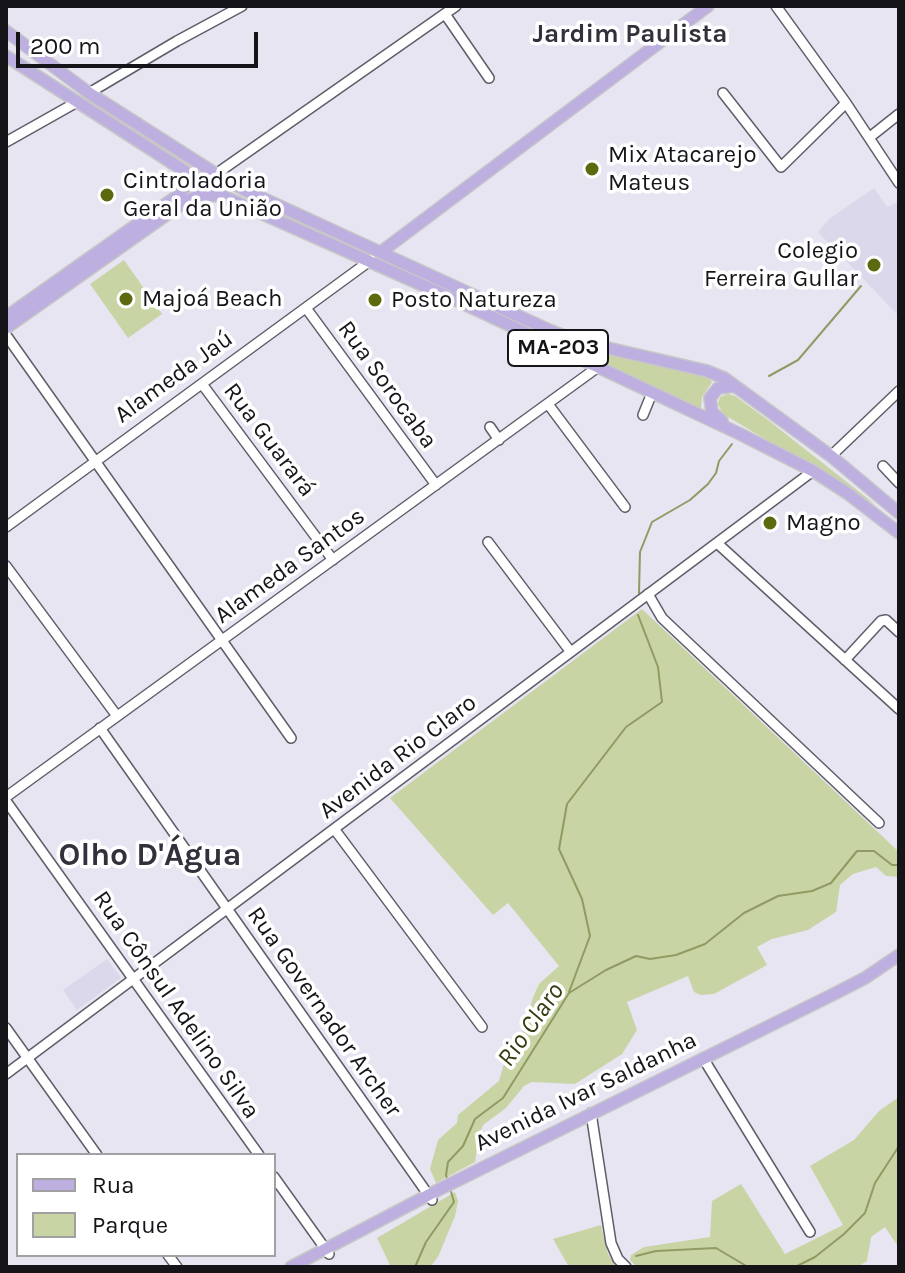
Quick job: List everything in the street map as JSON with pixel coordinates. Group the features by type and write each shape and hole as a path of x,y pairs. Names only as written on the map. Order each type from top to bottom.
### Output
{"main road":[{"path":"381,252 708,6"},
{"name":"MA-203","path":"6,31 89,93 216,174 549,330 591,345 707,371 739,388 831,456 899,513"},
{"path":"6,37 46,60"},
{"name":"MA-203","path":"6,56 225,197 458,301 740,434 813,471 899,533"},
{"path":"6,317 180,194 187,183 182,170"},
{"path":"6,328 186,201 201,195 225,197"},
{"path":"363,243 367,263"},
{"path":"739,388 728,385 718,388 713,392 710,403 716,416 740,434"},
{"name":"Avenida Ivar Saldanha","path":"291,1267 327,1252 865,978 899,955"},
{"name":"Avenida Ivar Saldanha","path":"704,1060 867,982 899,962"},
{"name":"Avenida Ivar Saldanha","path":"304,1267 327,1252"}],"street":[{"path":"89,93 242,6"},
{"path":"216,174 456,6"},
{"path":"776,6 870,137 899,183"},
{"path":"445,14 489,78"},
{"path":"723,93 781,167 846,103"},
{"path":"6,142 77,102"},
{"path":"870,137 899,114"},
{"name":"Alameda Jaú","path":"6,527 381,252"},
{"name":"Rua Sorocaba","path":"306,308 436,485"},
{"path":"6,335 291,738"},
{"name":"Alameda Santos","path":"6,799 598,367"},
{"name":"Rua Guarará","path":"202,384 333,560"},
{"path":"643,415 652,393"},
{"path":"831,456 898,394"},
{"path":"548,404 625,507"},
{"path":"490,427 499,440"},
{"path":"883,466 899,483"},
{"name":"Avenida Rio Claro","path":"6,1074 813,471"},
{"path":"488,542 570,651"},
{"path":"717,543 899,709"},
{"path":"6,566 117,716"},
{"path":"648,594 662,618 879,823"},
{"path":"845,660 881,621 886,620 899,632"},
{"name":"Rua Governador Archer","path":"100,728 435,1195"},
{"name":"Rua Cônsul Adelino Silva","path":"6,799 258,1153"},
{"path":"335,830 482,1027"},
{"path":"6,1028 96,1153"},
{"path":"704,1060 810,1232"},
{"path":"592,1116 611,1243 618,1259 626,1267"},
{"path":"276,1180 327,1252"}],"shaded area":[{"name":"Colegio Ferreira Gullar","path":"874,188 887,207 899,201 899,316 818,232 829,219"},
{"path":"107,959 121,978 77,1010 63,990"}],"green space":[{"name":"Majoá Beach","path":"124,260 162,314 128,338 90,284"},
{"path":"568,344 708,378 712,382 702,397 701,410 565,346"},
{"path":"728,394 768,420 876,505 723,414 718,404 720,397"},
{"path":"642,609 899,852 899,877 886,876 876,867 853,874 840,885 836,912 808,930 772,939 757,947 767,965 714,994 694,992 688,976 627,1002 637,1030 622,1054 575,1084 532,1082 524,1086 506,1108 483,1125 475,1162 436,1183 430,1169 438,1140 457,1123 458,1115 499,1081 505,1060 527,1024 539,984 559,966 508,903 493,915 390,798"},
{"path":"899,1097 899,1248 885,1227 871,1237 867,1261 857,1267 637,1267 630,1260 631,1255 644,1247 710,1237 712,1201 741,1184 785,1254 843,1225 810,1166 854,1140 879,1111"},
{"path":"455,1192 458,1201 455,1216 438,1257 430,1267 391,1267 377,1238"},
{"path":"601,1225 608,1254 616,1267 569,1267 553,1239"}],"waterway":[{"path":"769,376 798,360 861,286"},
{"path":"639,593 640,552 652,522 690,500 708,484 716,473 719,461 732,444"},
{"path":"569,992 590,936 582,899 559,849 567,804 626,727 662,702 658,667 638,615"},
{"name":"Rio Claro","path":"448,1182 448,1162 463,1146 475,1119 503,1098 569,993 636,956 650,959 676,955 705,944 744,913 778,896 812,891 831,883 857,851 874,851 892,865 899,865"},
{"path":"795,1267 815,1257 865,1213 875,1183 899,1146"},
{"name":"Rio Claro","path":"415,1267 426,1242 454,1202 450,1188"},
{"path":"636,1256 656,1251 716,1248 748,1267"}],"place":[{"name":"Mix Atacarejo Mateus","path":"592,169"},
{"name":"Cintroladoria Geral da União","path":"107,195"},
{"name":"Colegio Ferreira Gullar","path":"874,265"},
{"name":"Majoá Beach","path":"126,299"},
{"name":"Posto Natureza","path":"375,300"},
{"name":"Magno","path":"770,523"}],"district":[{"name":"Jardim Paulista","path":"630,35"},
{"name":"Olho D'Água","path":"150,856"}]}
